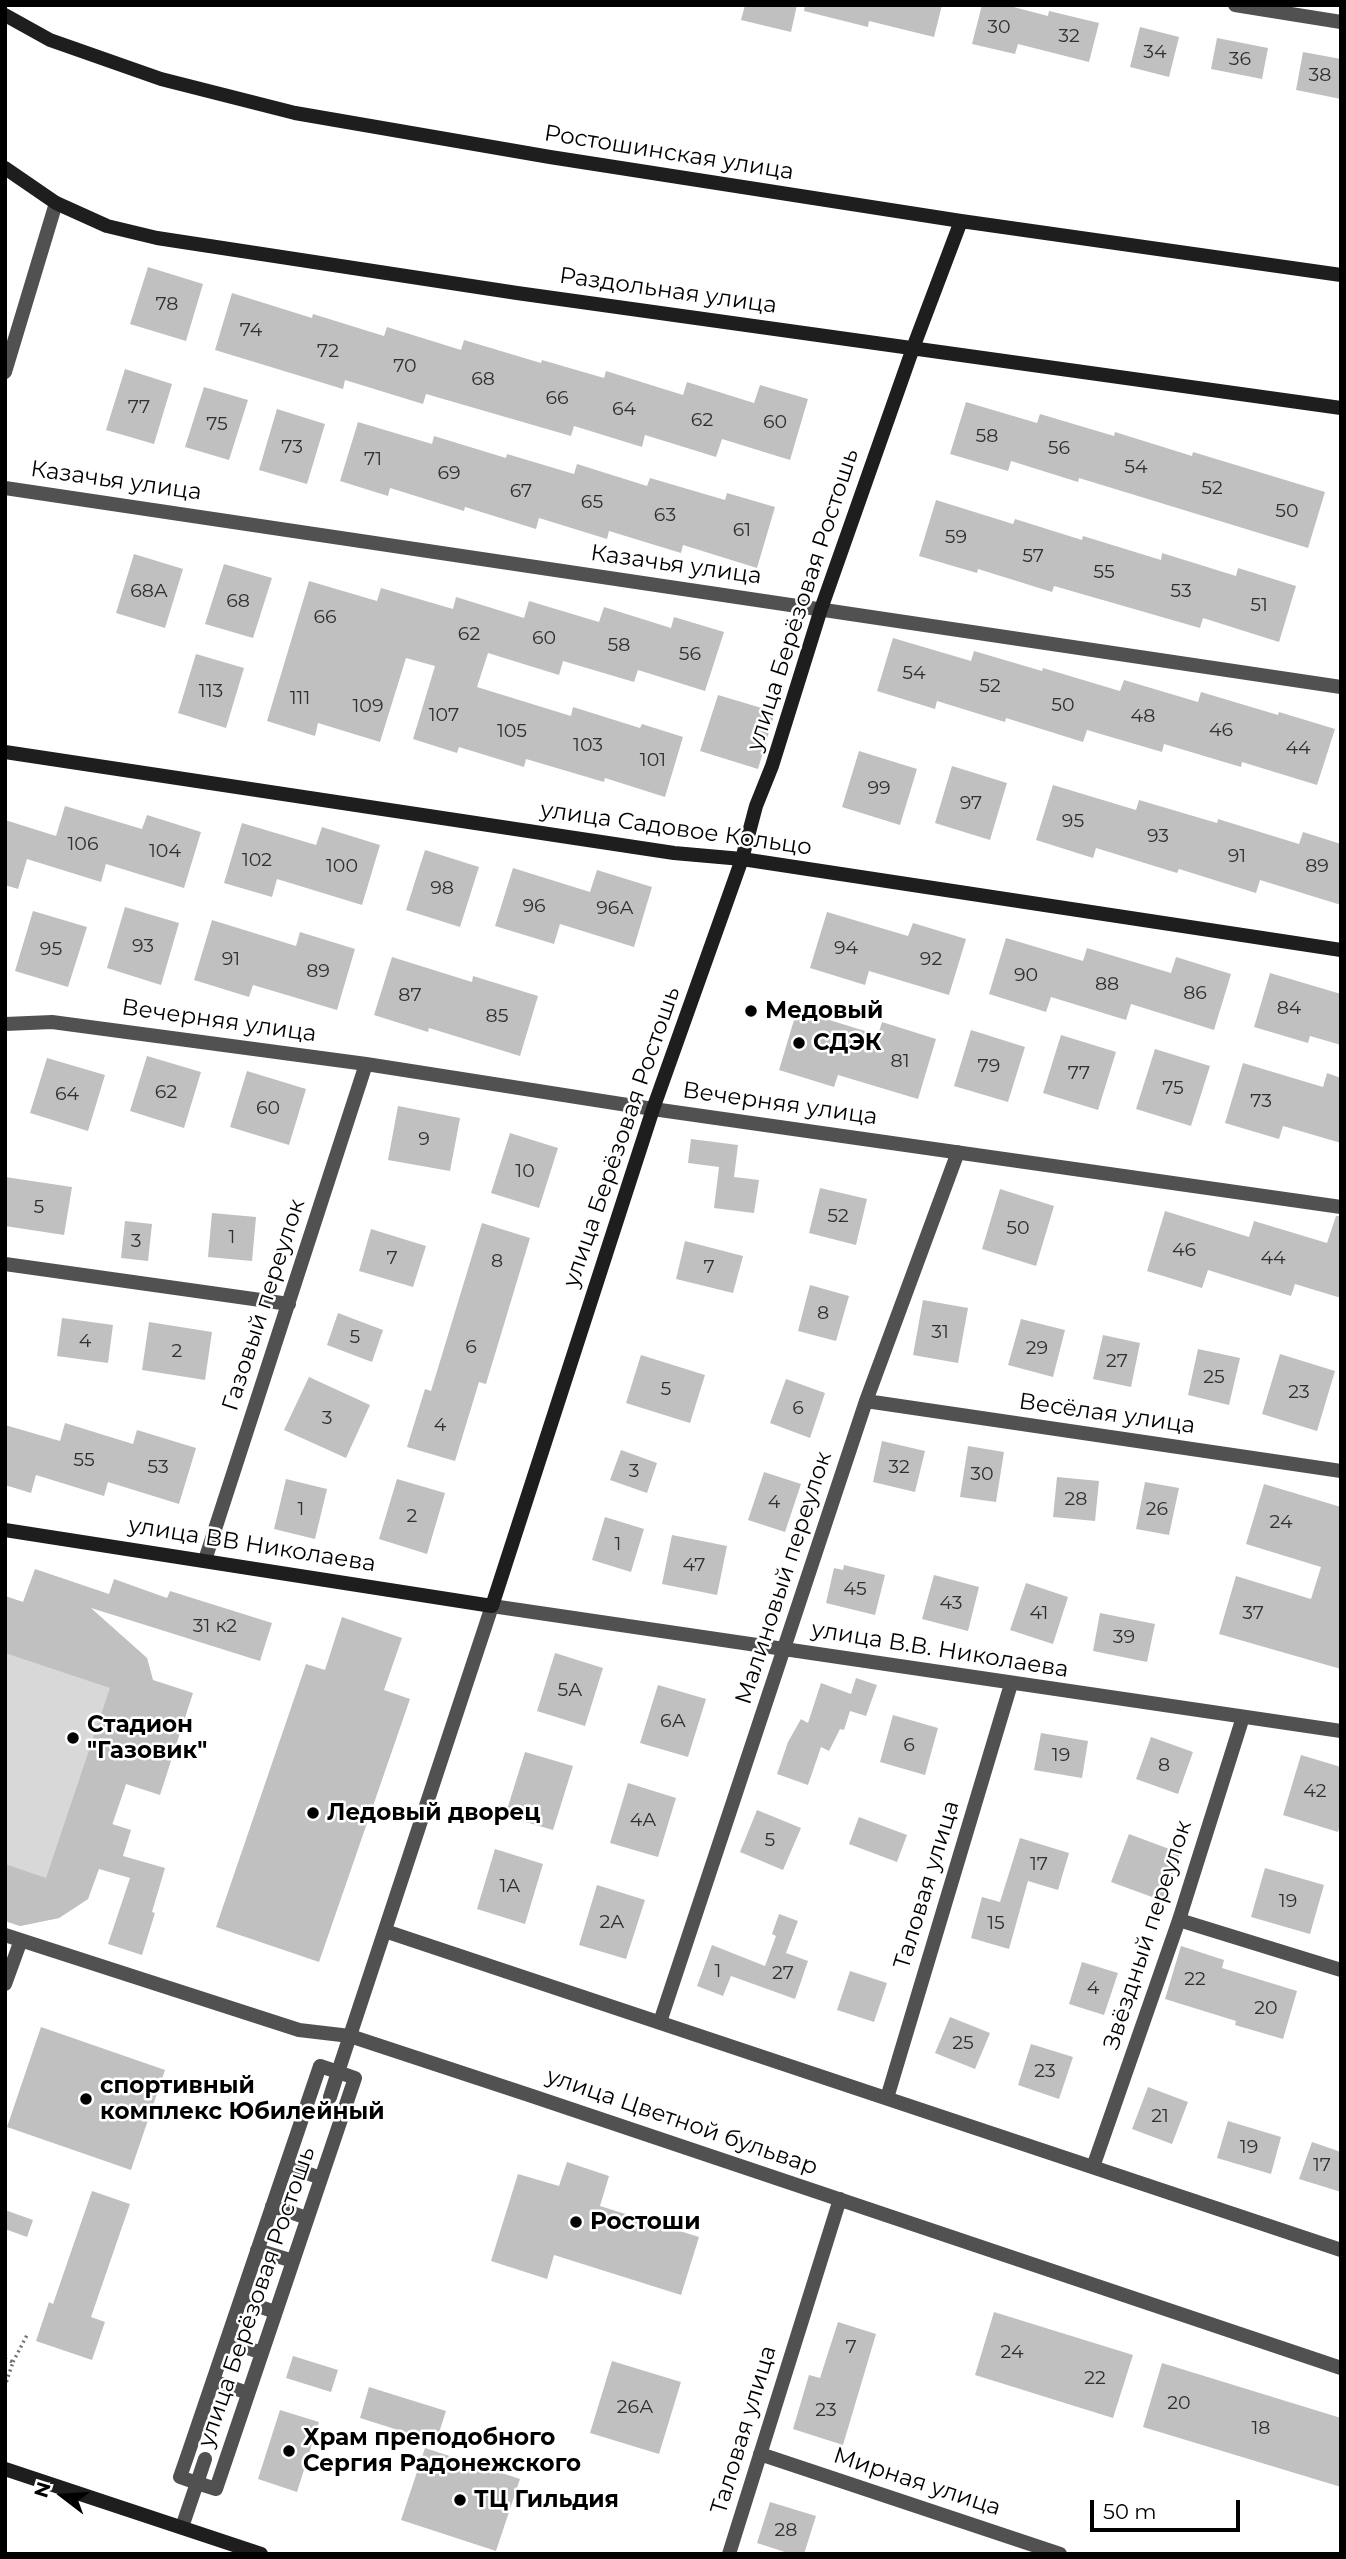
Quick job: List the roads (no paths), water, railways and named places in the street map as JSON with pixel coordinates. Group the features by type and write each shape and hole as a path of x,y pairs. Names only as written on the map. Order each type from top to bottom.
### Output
{"street":[{"path":"1235,5 1341,22"},
{"name":"Ростошинская улица","path":"5,15 50,40 161,79 295,113 550,158 961,221 1341,275"},
{"name":"Раздольная улица","path":"5,167 56,202 107,226 157,238 517,293 1341,408"},
{"path":"5,372 56,202"},
{"name":"улица Берёзовая Ростошь","path":"338,2072 653,1109 742,859 756,806 772,766 821,609 961,221"},
{"name":"Казачья улица","path":"5,488 1341,687"},
{"name":"улица Садовое Кольцо","path":"5,752 674,853 742,859 1341,950"},
{"name":"Вечерняя улица","path":"5,1024 52,1022 366,1064 653,1109 1341,1207"},
{"name":"Газовый переулок","path":"205,1560 366,1064"},
{"name":"Малиновый переулок","path":"660,2022 866,1401 958,1152"},
{"path":"5,1264 289,1304"},
{"name":"Весёлая улица","path":"866,1401 1341,1471"},
{"name":"улица ВВ Николаева","path":"5,1530 492,1606"},
{"name":"улица В.В. Николаева","path":"492,1606 1341,1731"},
{"name":"Таловая улица","path":"887,2098 1011,1684"},
{"name":"Звёздный переулок","path":"1094,2167 1179,1920 1244,1717"},
{"path":"1179,1920 1341,1970"},
{"path":"385,1931 1341,2250"},
{"name":"улица Цветной бульвар","path":"5,1935 299,2030 350,2036 1341,2368"},
{"path":"5,1984 21,1940"},
{"name":"улица Берёзовая Ростошь","path":"320,2066 338,2072 355,2078 216,2489 180,2477 320,2066"},
{"path":"330,2097 338,2072"},
{"path":"311,2091 346,2103"},
{"path":"286,2166 321,2178"},
{"name":"Таловая улица","path":"729,2554 840,2199"},
{"path":"272,2206 307,2218"},
{"path":"257,2250 293,2261"},
{"path":"241,2300 275,2312"},
{"path":"227,2341 262,2353"},
{"path":"213,2381 248,2393"},
{"path":"188,2454 223,2466"},
{"name":"Мирная улица","path":"760,2454 1060,2554"},
{"path":"182,2527 205,2459"},
{"path":"5,2469 261,2554"}],"place":[{"name":"Медовый","path":"751,1011"},
{"name":"СДЭК","path":"799,1043"},
{"name":"Стадион \"Газовик\"","path":"73,1738"},
{"name":"Ледовый дворец","path":"313,1813"},
{"name":"спортивный комплекс Юбилейный","path":"86,2099"},
{"name":"Ростоши","path":"576,2222"},
{"name":"Храм преподобного Сергия Радонежского","path":"289,2451"},
{"name":"ТЦ Гильдия","path":"460,2500"}]}
